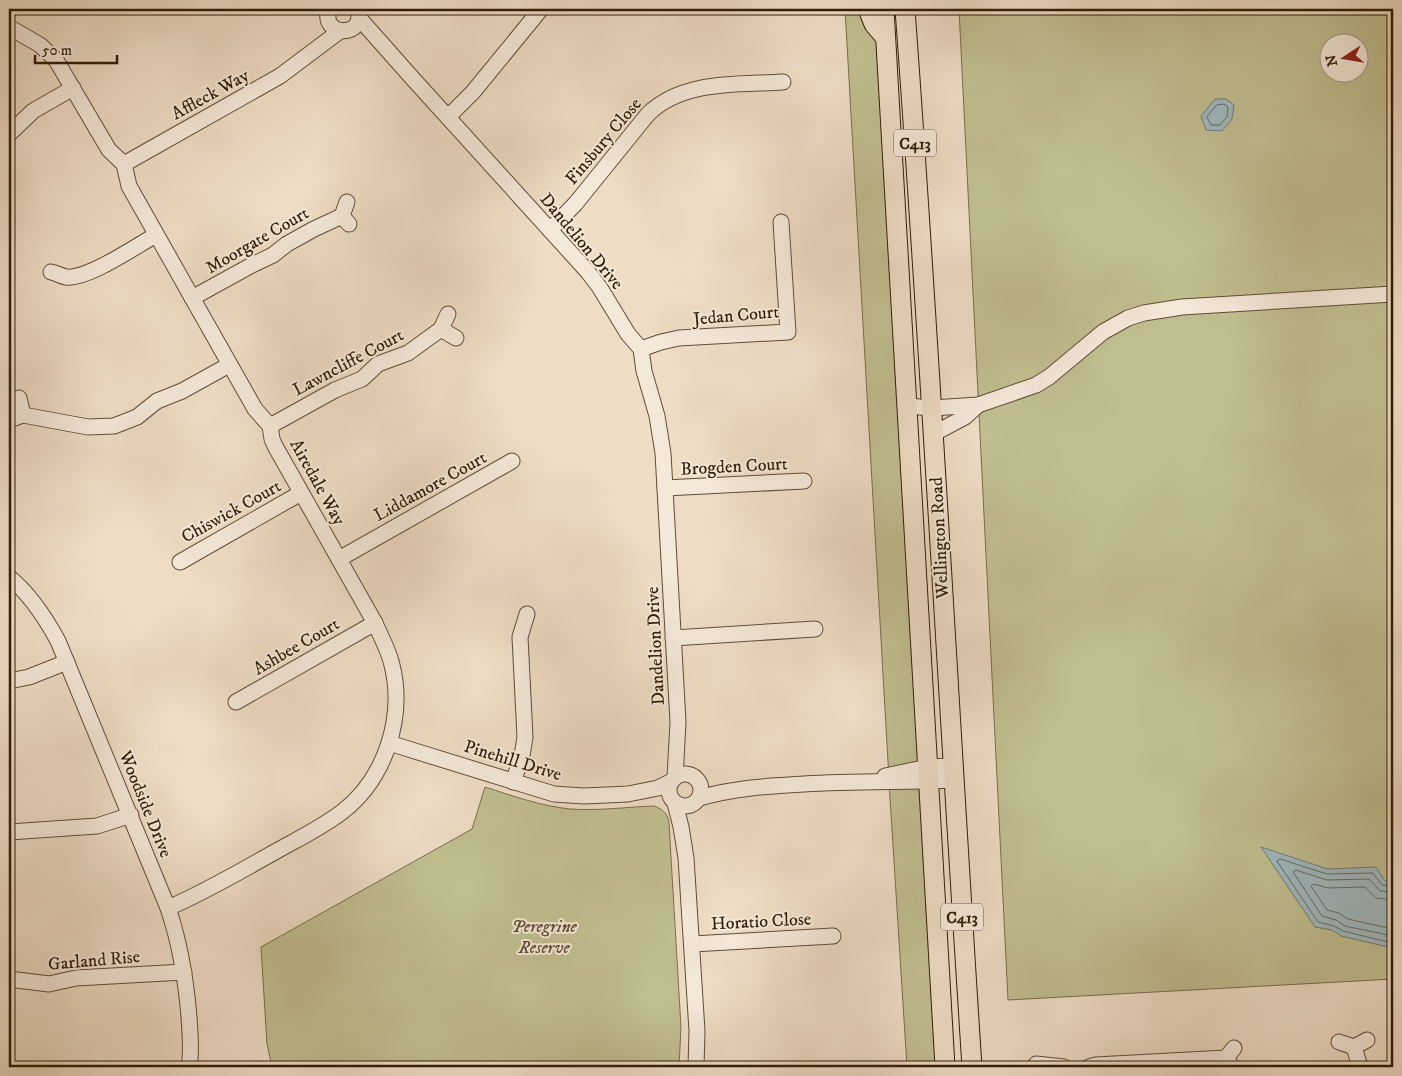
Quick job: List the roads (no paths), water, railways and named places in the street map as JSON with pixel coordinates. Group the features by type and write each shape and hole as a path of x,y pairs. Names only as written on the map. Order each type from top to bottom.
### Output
{"main road":[{"path":"868,9 874,24 886,38"},
{"name":"Wellington Road","path":"884,9 946,1067"},
{"name":"Wellington Road","path":"905,9 919,195 972,1067"}],"street":[{"path":"448,117 473,92 541,9"},
{"name":"Dandelion Drive","path":"359,14 397,61 600,288 628,334 641,349 644,371 657,416 660,434 665,488 678,722 684,754 694,778"},
{"name":"Affleck Way","path":"124,164 280,76 312,53 333,20 356,26 359,14"},
{"name":"Dandelion Drive","path":"333,20 366,39 397,61"},
{"name":"Airedale Way","path":"9,27 28,36 46,50 59,64 109,150 124,164 129,186 258,415 270,426 275,446 375,623 388,651 395,681 396,713 389,743 369,784 342,812 239,872 199,894 168,908"},
{"name":"Finsbury Close","path":"550,230 576,203 648,114 661,103 674,95 696,88 783,82"},
{"path":"9,134 33,111 73,88"},
{"name":"Moorgate Court","path":"192,298 273,255 307,232 346,214"},
{"name":"Jedan Court","path":"641,349 673,338 788,332 780,222"},
{"path":"51,272 67,284 78,275 93,270 156,235"},
{"path":"934,434 965,416 978,405 1036,385 1049,377 1108,329 1128,318 1144,313 1182,307 1393,294"},
{"name":"Lawncliffe Court","path":"270,426 335,390 362,378 378,364 408,353 441,329 448,314"},
{"path":"441,329 456,338"},
{"path":"19,398 16,417 88,427 114,426 137,417 162,398 182,392 230,366"},
{"path":"932,404 964,396 1000,396"},
{"path":"907,406 932,404 978,405"},
{"name":"Liddamore Court","path":"339,559 512,461"},
{"name":"Brogden Court","path":"665,488 804,481"},
{"name":"Chiswick Court","path":"180,562 301,493"},
{"name":"Woodside Drive","path":"9,577 30,597 46,618 67,662 168,908 178,940 184,972 191,1047 189,1067"},
{"path":"513,782 522,756 525,737 520,637 527,614"},
{"name":"Ashbee Court","path":"236,702 375,623"},
{"path":"673,638 815,629"},
{"path":"9,681 29,677 67,662"},
{"name":"Dandelion Drive","path":"674,779 678,722"},
{"name":"Pinehill Drive","path":"389,743 542,791 564,795 628,794 658,788 674,779"},
{"path":"674,801 686,806 720,792 750,787 864,781 906,782 928,774 953,773"},
{"path":"696,1067 697,1031 686,858 682,827 670,793 674,779 684,775 720,784 750,787"},
{"path":"686,858 689,823 700,786 694,778"},
{"name":"Pinehill Drive","path":"628,794 674,801"},
{"path":"9,832 97,826 131,815"},
{"name":"Horatio Close","path":"692,944 832,936"},
{"name":"Garland Rise","path":"9,979 54,984 76,978 184,972"},
{"path":"1339,1042 1360,1044 1360,1067"},
{"path":"1089,1067 1096,1065 1231,1058"},
{"path":"1036,1064 1064,1067"}],"water":[{"path":"1215,99 1226,99 1234,105 1232,119 1222,131 1206,130 1201,116"},
{"path":"1261,847 1328,869 1376,867 1385,881 1393,881 1393,946 1388,947 1341,936 1332,930 1315,927"}],"park label":[{"name":"Peregrine Reserve","path":"544,936"}]}
